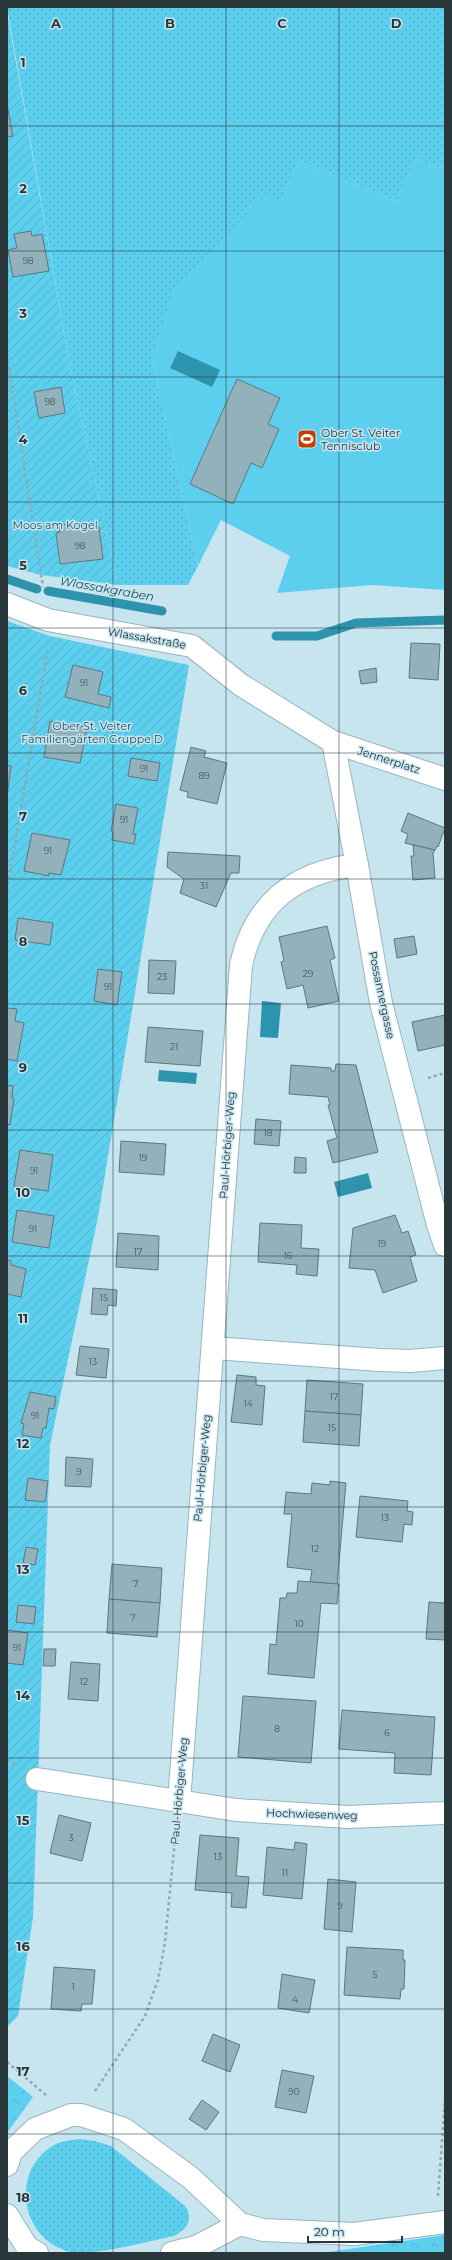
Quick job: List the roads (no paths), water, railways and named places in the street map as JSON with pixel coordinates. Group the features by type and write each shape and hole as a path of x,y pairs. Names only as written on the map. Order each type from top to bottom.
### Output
{"street":[{"name":"Wlassakstraße","path":"7,604 48,620 192,646 241,685 333,742"},
{"name":"Jennerplatz","path":"333,742 445,779"},
{"name":"Possannergasse","path":"333,742 357,865 381,1003 438,1225 445,1245"},
{"name":"Paul-Hörbiger-Weg","path":"179,1802 201,1472 213,1348 241,965 245,948 252,930 276,897 294,883 320,872 357,865"},
{"path":"213,1348 380,1360 410,1361 445,1358"},
{"name":"Hochwiesenweg","path":"37,1778 236,1810 348,1817 445,1813"},
{"path":"7,2165 11,2152 35,2129 76,2115 124,2129 191,2178 240,2224 262,2230 354,2234 443,2222"},
{"path":"7,2215 27,2247 37,2253"},
{"path":"172,2253 196,2247 240,2224"}],"waterway":[{"name":"Wlassakgraben","path":"7,579 37,589"},
{"name":"Wlassakgraben","path":"48,591 162,611"},
{"name":"Wlassakgraben","path":"276,636 317,636 356,623 445,620"}],"place":[{"name":"Ober St. Veiter Tennisclub","path":"307,439"}],"park label":[{"name":"Moos am Kogel","path":"55,525"},
{"name":"Ober St. Veiter Familiengärten Gruppe D","path":"92,732"}]}
